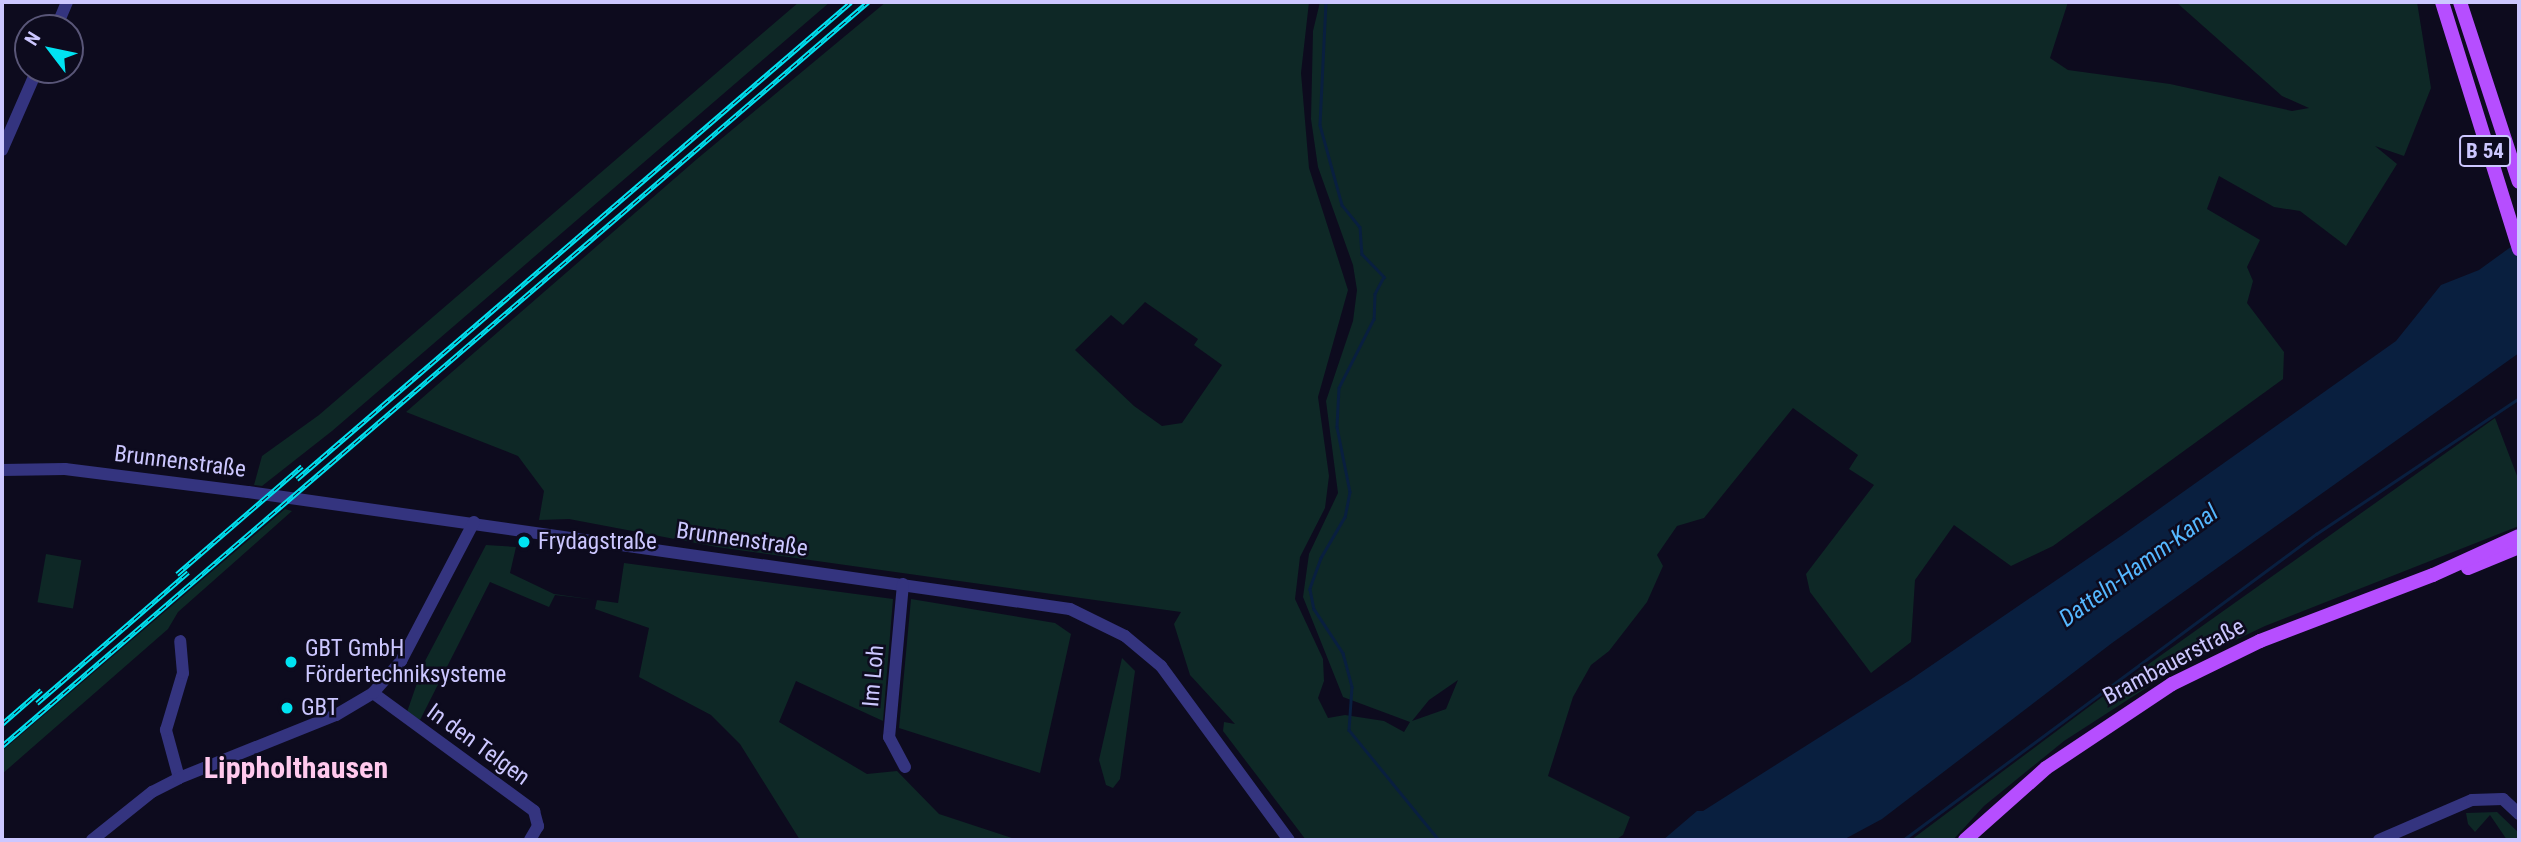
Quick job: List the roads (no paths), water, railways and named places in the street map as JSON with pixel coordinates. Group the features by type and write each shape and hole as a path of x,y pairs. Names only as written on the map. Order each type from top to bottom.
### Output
{"main road":[{"name":"B 54","path":"2442,2 2460,71 2519,249"},
{"name":"B 54","path":"2460,2 2519,181"},
{"name":"Brambauerstraße","path":"1965,840 2046,768 2172,684 2260,641 2434,575 2519,536"},
{"name":"Brambauerstraße","path":"2434,575 2449,575 2519,547"}],"street":[{"path":"2,149 31,84"},
{"name":"Brunnenstraße","path":"2,470 65,469 474,522 1058,606 1125,636 1176,683 1289,840"},
{"path":"92,840 141,800 178,778 336,715 373,693 401,661 474,522"},
{"name":"Im Loh","path":"903,584 889,737 894,754 905,767"},
{"path":"178,778 166,730 183,673 180,641"},
{"name":"In den Telgen","path":"373,693 534,811 538,826 530,840"},
{"path":"2379,840 2472,800 2503,799 2519,814"}],"water":[{"name":"Datteln-Hamm-Kanal","path":"2519,241 2519,353 2112,643 1882,819 1843,840 1663,840 1697,811 1703,811 1910,680 2121,536 2396,341 2441,285 2479,270"}],"waterway":[{"path":"1326,2 1320,125 1342,205 1360,227 1362,254 1384,277 1375,294 1374,319 1339,388 1337,427 1350,492 1345,517 1321,558 1310,589 1314,609 1343,653 1352,687 1349,730 1439,840"},
{"path":"1903,840 2316,534 2519,398"}],"railway":[{"path":"297,479 851,2"},
{"path":"2,746 868,2"},
{"path":"177,574 302,466"},
{"path":"37,703 188,572"},
{"path":"2,724 41,690"}],"place":[{"name":"Frydagstraße","path":"524,542"},
{"name":"GBT GmbH Fördertechniksysteme","path":"291,662"},
{"name":"GBT","path":"287,708"}],"district":[{"name":"Lippholthausen","path":"296,768"}]}
